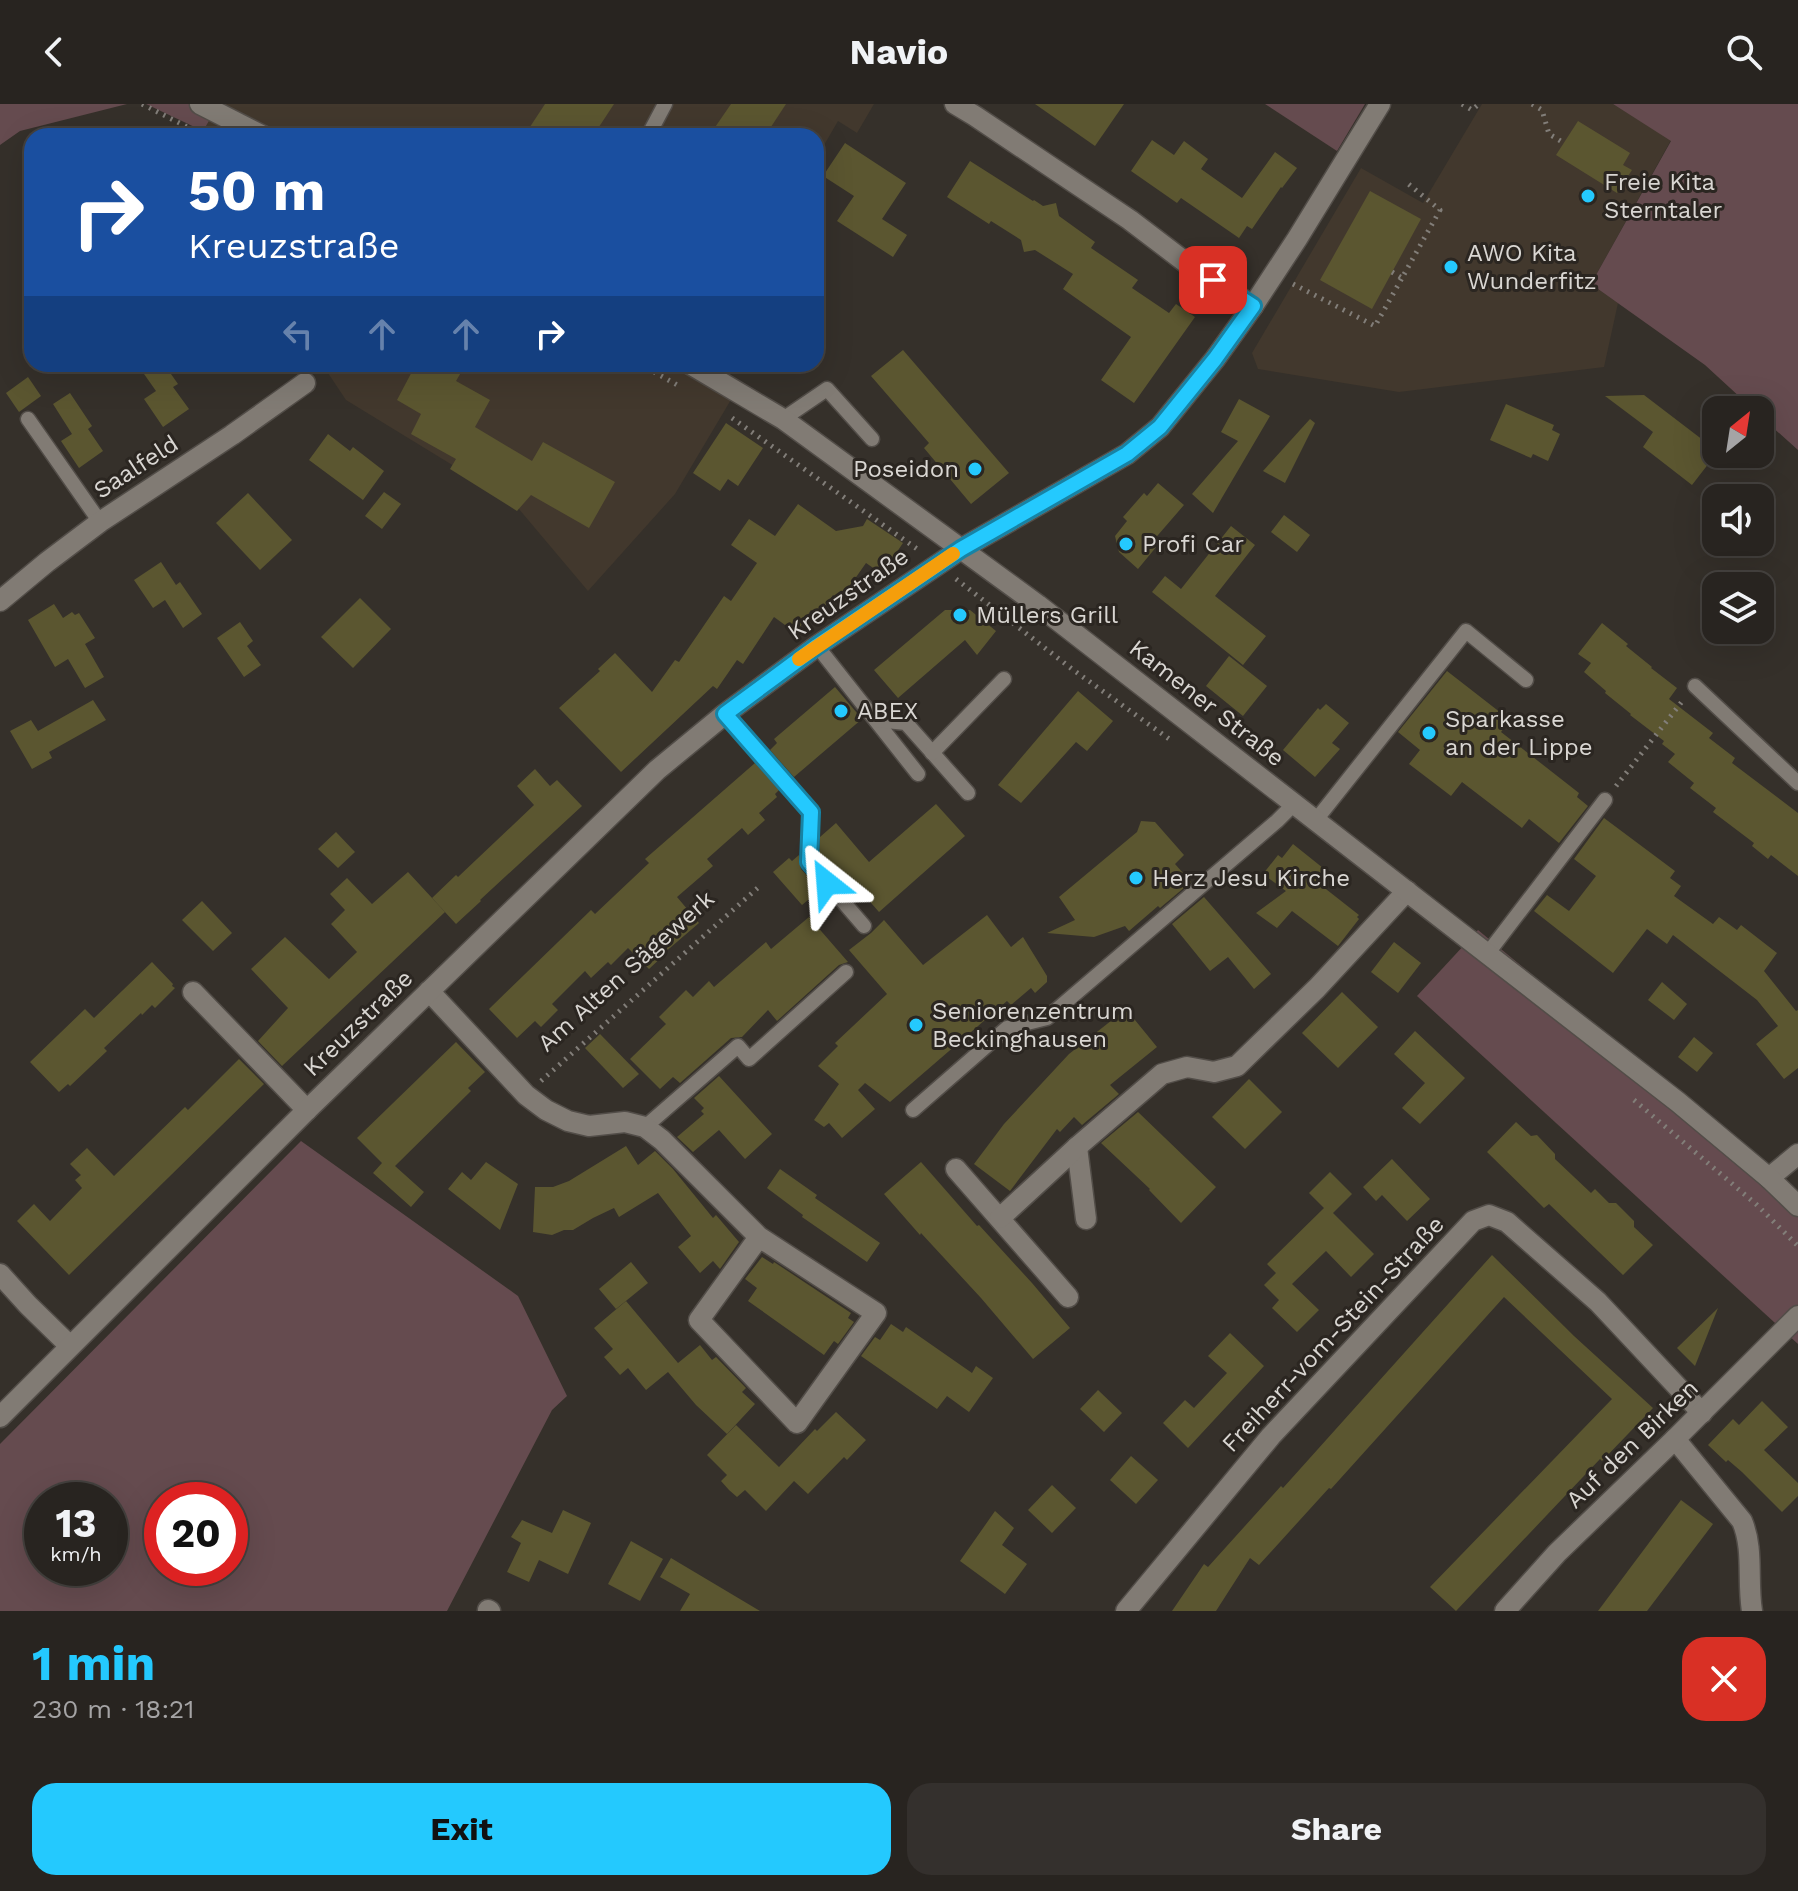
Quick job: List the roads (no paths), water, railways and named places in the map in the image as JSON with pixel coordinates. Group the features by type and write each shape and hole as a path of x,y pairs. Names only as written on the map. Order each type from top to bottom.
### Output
{"street":[{"path":"200,104 247,128"},
{"path":"955,104 1253,306"},
{"name":"Kreuzstraße","path":"0,1417 307,1110 657,770 725,714 817,646 961,549 1127,454 1160,427 1253,306 1380,104"},
{"name":"Kamener Straße","path":"704,372 783,419 1038,605 1678,1102 1798,1206"},
{"name":"Saalfeld","path":"0,601 100,522 305,383"},
{"path":"1000,1218 1162,1074 1187,1067 1214,1072 1237,1066 1317,988 1407,891"},
{"path":"429,991 526,1095 546,1110 568,1121 589,1126 625,1122 645,1127 662,1140 759,1237 876,1313 797,1423 699,1320 759,1237"},
{"name":"Kreuzstraße","path":"193,992 307,1110"},
{"path":"1077,1147 1086,1219"},
{"path":"1769,1178 1798,1154"},
{"path":"956,1169 1068,1297"},
{"name":"Freiherr-vom-Stein-Straße","path":"1126,1611 1271,1436 1473,1221 1489,1215 1507,1222 1598,1302 1702,1413"},
{"path":"0,1274 70,1346"},
{"name":"Auf den Birken","path":"1505,1611 1557,1553 1798,1316"},
{"path":"1675,1439 1742,1521 1748,1535 1752,1611"}],"lane":[{"path":"652,128 665,104"},
{"path":"783,419 827,389 872,439"},
{"path":"28,419 100,522"},
{"path":"1316,820 1466,631 1526,680"},
{"path":"817,646 918,774"},
{"path":"932,753 1004,679"},
{"path":"1695,686 1798,783"},
{"path":"725,714 811,812 809,862 864,926"},
{"path":"876,720 906,723 968,793"},
{"path":"1488,953 1605,800"},
{"path":"913,1110 1007,1028 1047,1018 1295,803"},
{"path":"645,1127 738,1046 749,1059 846,972"}],"place":[{"name":"Freie Kita Sterntaler","path":"1588,196"},
{"name":"AWO Kita Wunderfitz","path":"1451,267"},
{"name":"Poseidon","path":"975,469"},
{"name":"Profi Car","path":"1126,544"},
{"name":"Müllers Grill","path":"960,615"},
{"name":"ABEX","path":"841,711"},
{"name":"Sparkasse an der Lippe","path":"1429,733"},
{"name":"Herz Jesu Kirche","path":"1136,878"},
{"name":"Seniorenzentrum Beckinghausen","path":"916,1025"}]}
